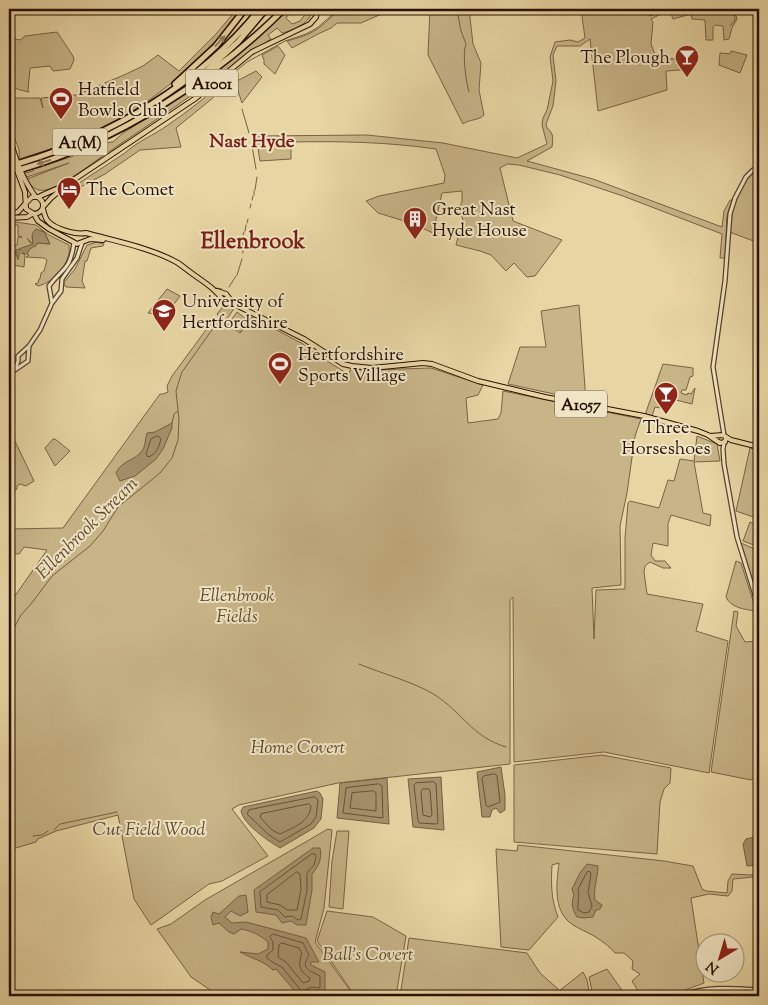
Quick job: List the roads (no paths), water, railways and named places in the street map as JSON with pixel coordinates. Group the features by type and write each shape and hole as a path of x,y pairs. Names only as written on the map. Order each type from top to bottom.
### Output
{"highway":[{"path":"136,113 193,69 223,38 246,9"},
{"name":"A1(M)","path":"260,9 228,44 201,68 164,95 136,113 79,142 21,166 66,155 114,133 172,98 225,54 266,9"},
{"path":"66,155 74,154 98,144 129,128 183,94 253,39 284,9"},
{"path":"172,98 210,72"}],"main road":[{"name":"A1001","path":"43,208 51,198 69,183 196,98 252,52 310,24 315,19 317,10"},
{"path":"9,88 9,98"},
{"path":"9,134 26,185 42,201 43,208 40,212 27,216 9,216"},
{"path":"9,149 25,192 28,211 48,229 62,237 78,244 82,242 83,238 79,234 74,237 74,242"},
{"name":"A1001","path":"36,197 69,183"},
{"path":"9,216 18,212 29,199 36,197"},
{"name":"A1057","path":"43,208 46,218 52,225 79,234 86,233 144,249 178,263 222,294 223,300 227,298 304,339 343,364 372,368 432,364 478,381 545,397 628,412 708,436 759,446"},
{"name":"A1057","path":"82,242 93,239 108,240"}],"street":[{"path":"9,35 13,9"},
{"path":"759,166 749,173 735,198 730,214 727,235 726,274 713,367 722,450 737,538 759,608"},
{"path":"52,303 49,286 72,258 74,242"},
{"path":"15,370 18,356 29,346 40,330 52,303 61,291 62,280 77,258 82,242"},
{"path":"53,282 61,285"},
{"path":"50,293 58,295"},
{"path":"9,374 28,361 29,346"},
{"path":"22,353 28,355"},
{"path":"18,361 23,364"},
{"path":"680,996 693,991 720,987 759,990"}],"water":[{"path":"36,229 44,232 50,244 38,243 27,254 24,254 21,250 18,252 18,256 16,256 16,250 33,244 32,234"},
{"path":"172,423 172,428 163,449 156,459 135,476 120,481 116,473 121,466 143,450 147,433 155,432"},
{"path":"501,767 505,810 500,813 496,808 492,810 490,817 482,817 477,772"},
{"path":"441,777 444,830 413,827 408,779"},
{"path":"387,778 389,824 337,818 340,783"},
{"path":"317,791 323,799 321,819 314,828 280,848 251,827 241,811 243,807"},
{"path":"755,837 757,865 747,866 743,844 746,839"},
{"path":"313,848 320,848 321,856 312,874 312,890 306,925 297,925 291,921 282,923 276,915 256,912 254,890"},
{"path":"587,864 598,866 595,900 602,905 600,909 596,910 593,917 584,918 577,917 574,911 572,889"},
{"path":"246,895 248,912 240,916 231,911 225,917 232,923 246,922 306,938 319,962 310,962 311,965 325,972 325,989 322,995 313,992 306,996 299,996 276,969 273,970 262,962 240,952 258,954 268,949 268,942 262,937 241,929 234,934 219,923 213,925 211,917 213,912 219,914 239,896"}],"waterway":[{"path":"232,74 247,62 285,41 317,28 339,9"},
{"path":"645,9 650,16 664,10"},
{"path":"730,26 735,20 734,9"},
{"path":"457,10 461,31 466,44 464,61 469,92"},
{"path":"242,109 249,133"},
{"path":"252,146 256,169"},
{"path":"255,190 257,177"},
{"path":"252,200 253,196"},
{"path":"250,208 251,204"},
{"path":"247,223 248,219"},
{"path":"245,231 246,225"},
{"path":"242,238 243,253"},
{"path":"237,275 242,259"},
{"path":"229,287 236,276"},
{"path":"216,288 222,289"},
{"name":"Ellenbrook Stream","path":"9,637 21,615 52,576 90,546 103,531 118,507 160,473 172,458 178,440 179,420 176,391 179,381 182,372 214,327"},
{"path":"172,423 174,414 178,411"},
{"path":"359,664 427,690 444,702 484,737 506,747"},
{"path":"54,830 60,824 117,812"},
{"path":"33,836 42,835 48,831"}],"tunnel":[{"path":"9,174 20,170"}],"place":[{"name":"The Plough","path":"687,78"},
{"name":"Hatfield Bowls Club","path":"61,120"},
{"name":"The Comet","path":"69,210"},
{"name":"Great Nast Hyde House","path":"415,240"},
{"name":"University of Hertfordshire","path":"164,332"},
{"name":"Hertfordshire Sports Village","path":"280,385"},
{"name":"Three Horseshoes","path":"666,415"}],"district":[{"name":"Nast Hyde","path":"252,140"},
{"name":"Ellenbrook","path":"253,240"}],"park label":[{"name":"Ellenbrook Fields","path":"237,605"},
{"name":"Home Covert","path":"298,747"},
{"name":"Cut Field Wood","path":"149,829"},
{"name":"Ball's Covert","path":"368,954"}]}
